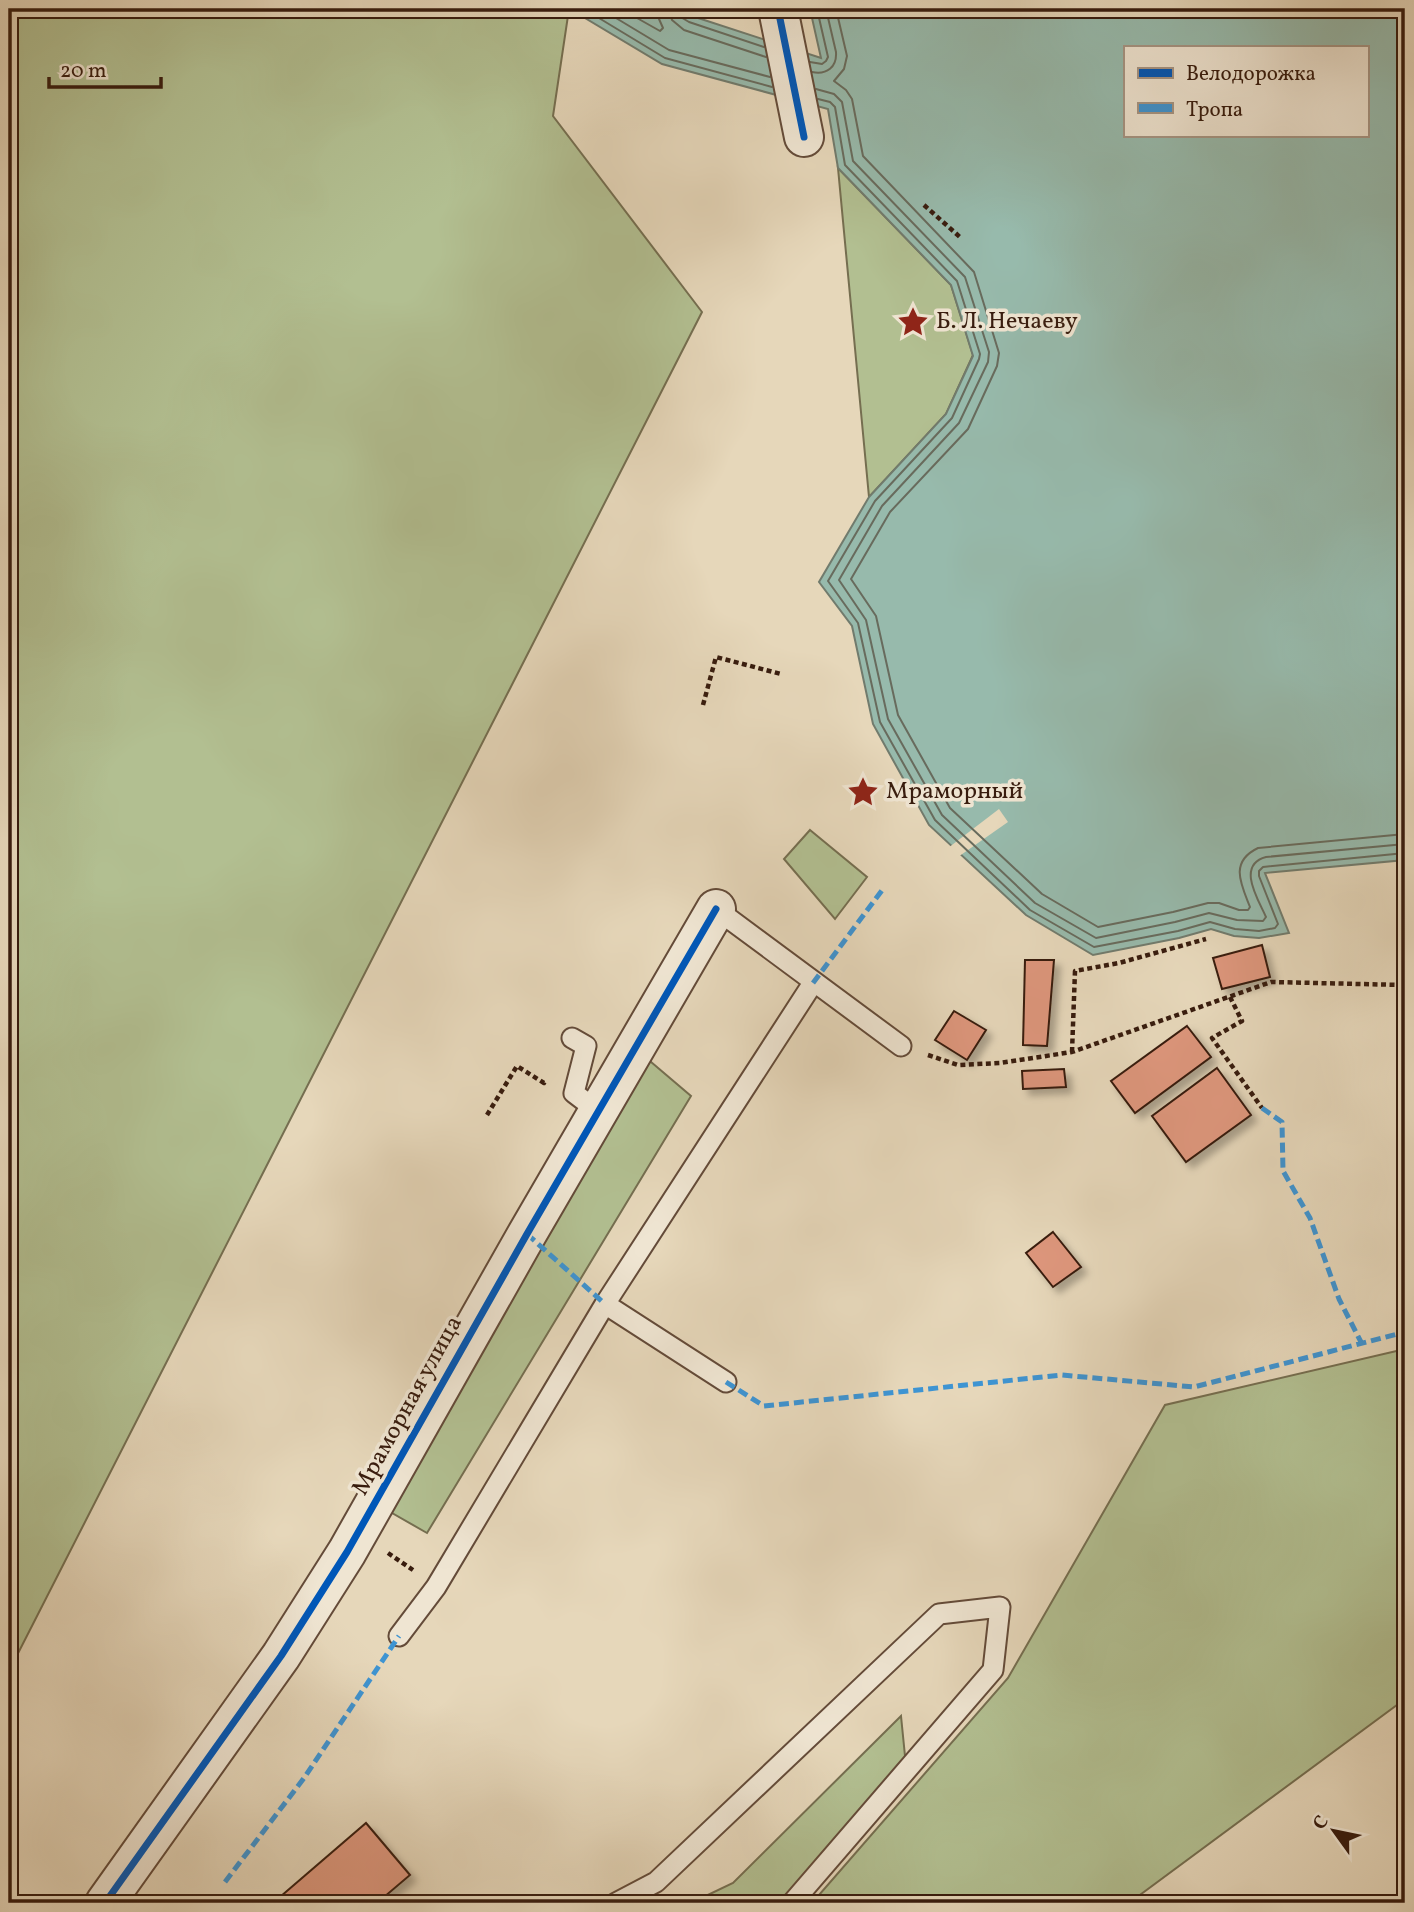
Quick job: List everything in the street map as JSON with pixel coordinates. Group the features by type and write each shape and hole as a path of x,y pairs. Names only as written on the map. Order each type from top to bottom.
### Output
{"street":[{"path":"778,9 804,137"},
{"name":"Мраморная улица","path":"106,1903 281,1656 347,1552 527,1234 716,909"}],"lane":[{"path":"716,909 901,1046"},
{"path":"399,1636 436,1587 605,1304 813,983"},
{"path":"572,1038 586,1046 574,1093 599,1112"},
{"path":"605,1304 726,1382"},
{"path":"616,1903 656,1882 939,1614 1000,1607 993,1670 792,1903"}],"path":[{"path":"924,205 961,238"},
{"path":"703,705 716,657 781,674"},
{"path":"1072,1052 1075,971 1119,963 1206,939"},
{"path":"901,1046 958,1065 1000,1063 1072,1052 1270,982 1405,985"},
{"path":"1230,997 1242,1021 1212,1038 1262,1108"},
{"path":"487,1115 517,1066 544,1083 572,1038"},
{"path":"347,1552 370,1568 383,1549 436,1587"}],"green space":[{"path":"9,9 569,9 553,116 702,312 9,1671"},
{"path":"838,168 951,285 973,355 946,414 869,497"},
{"path":"810,830 867,877 835,919 784,859"},
{"path":"644,1056 691,1096 427,1533 378,1505"},
{"path":"1405,1349 1405,1699 1129,1903 812,1903 1008,1678 1165,1405"},
{"path":"901,1716 906,1766 784,1903 691,1903 733,1883"}],"water":[{"path":"570,9 680,9 692,16 821,58 810,9 1405,9 1405,860 1265,873 1289,933 1259,938 1234,936 1211,929 1093,955 1026,915 929,825 873,724 852,626 819,582 869,497 946,414 973,356 951,285 838,168 828,109 662,64"}],"pier":[{"path":"999,809 1008,822 958,857 948,848"}],"building":[{"path":"1262,945 1270,977 1222,989 1213,958"},
{"path":"1025,960 1054,960 1047,1046 1023,1045"},
{"path":"954,1011 986,1030 967,1060 935,1040"},
{"path":"1187,1026 1211,1057 1135,1113 1111,1081"},
{"path":"1217,1068 1251,1115 1186,1162 1152,1116"},
{"path":"1064,1069 1066,1087 1023,1089 1022,1071"},
{"path":"1053,1232 1081,1267 1053,1287 1026,1253"},
{"path":"366,1823 410,1875 377,1903 273,1903"}],"marked path":[{"path":"813,983 883,889"},
{"path":"1262,1108 1282,1122 1283,1171 1310,1218 1339,1299 1362,1344"},
{"path":"527,1234 605,1304"},
{"path":"726,1382 764,1406 1062,1375 1194,1387 1405,1332"},
{"path":"225,1882 304,1778 399,1636"}],"cycle path":[{"path":"778,9 804,137"},
{"path":"105,1903 281,1656 347,1552 527,1234 716,909"}],"place":[{"name":"Б. Л. Нечаеву","path":"913,322"},
{"name":"Мраморный","path":"863,792"}]}
